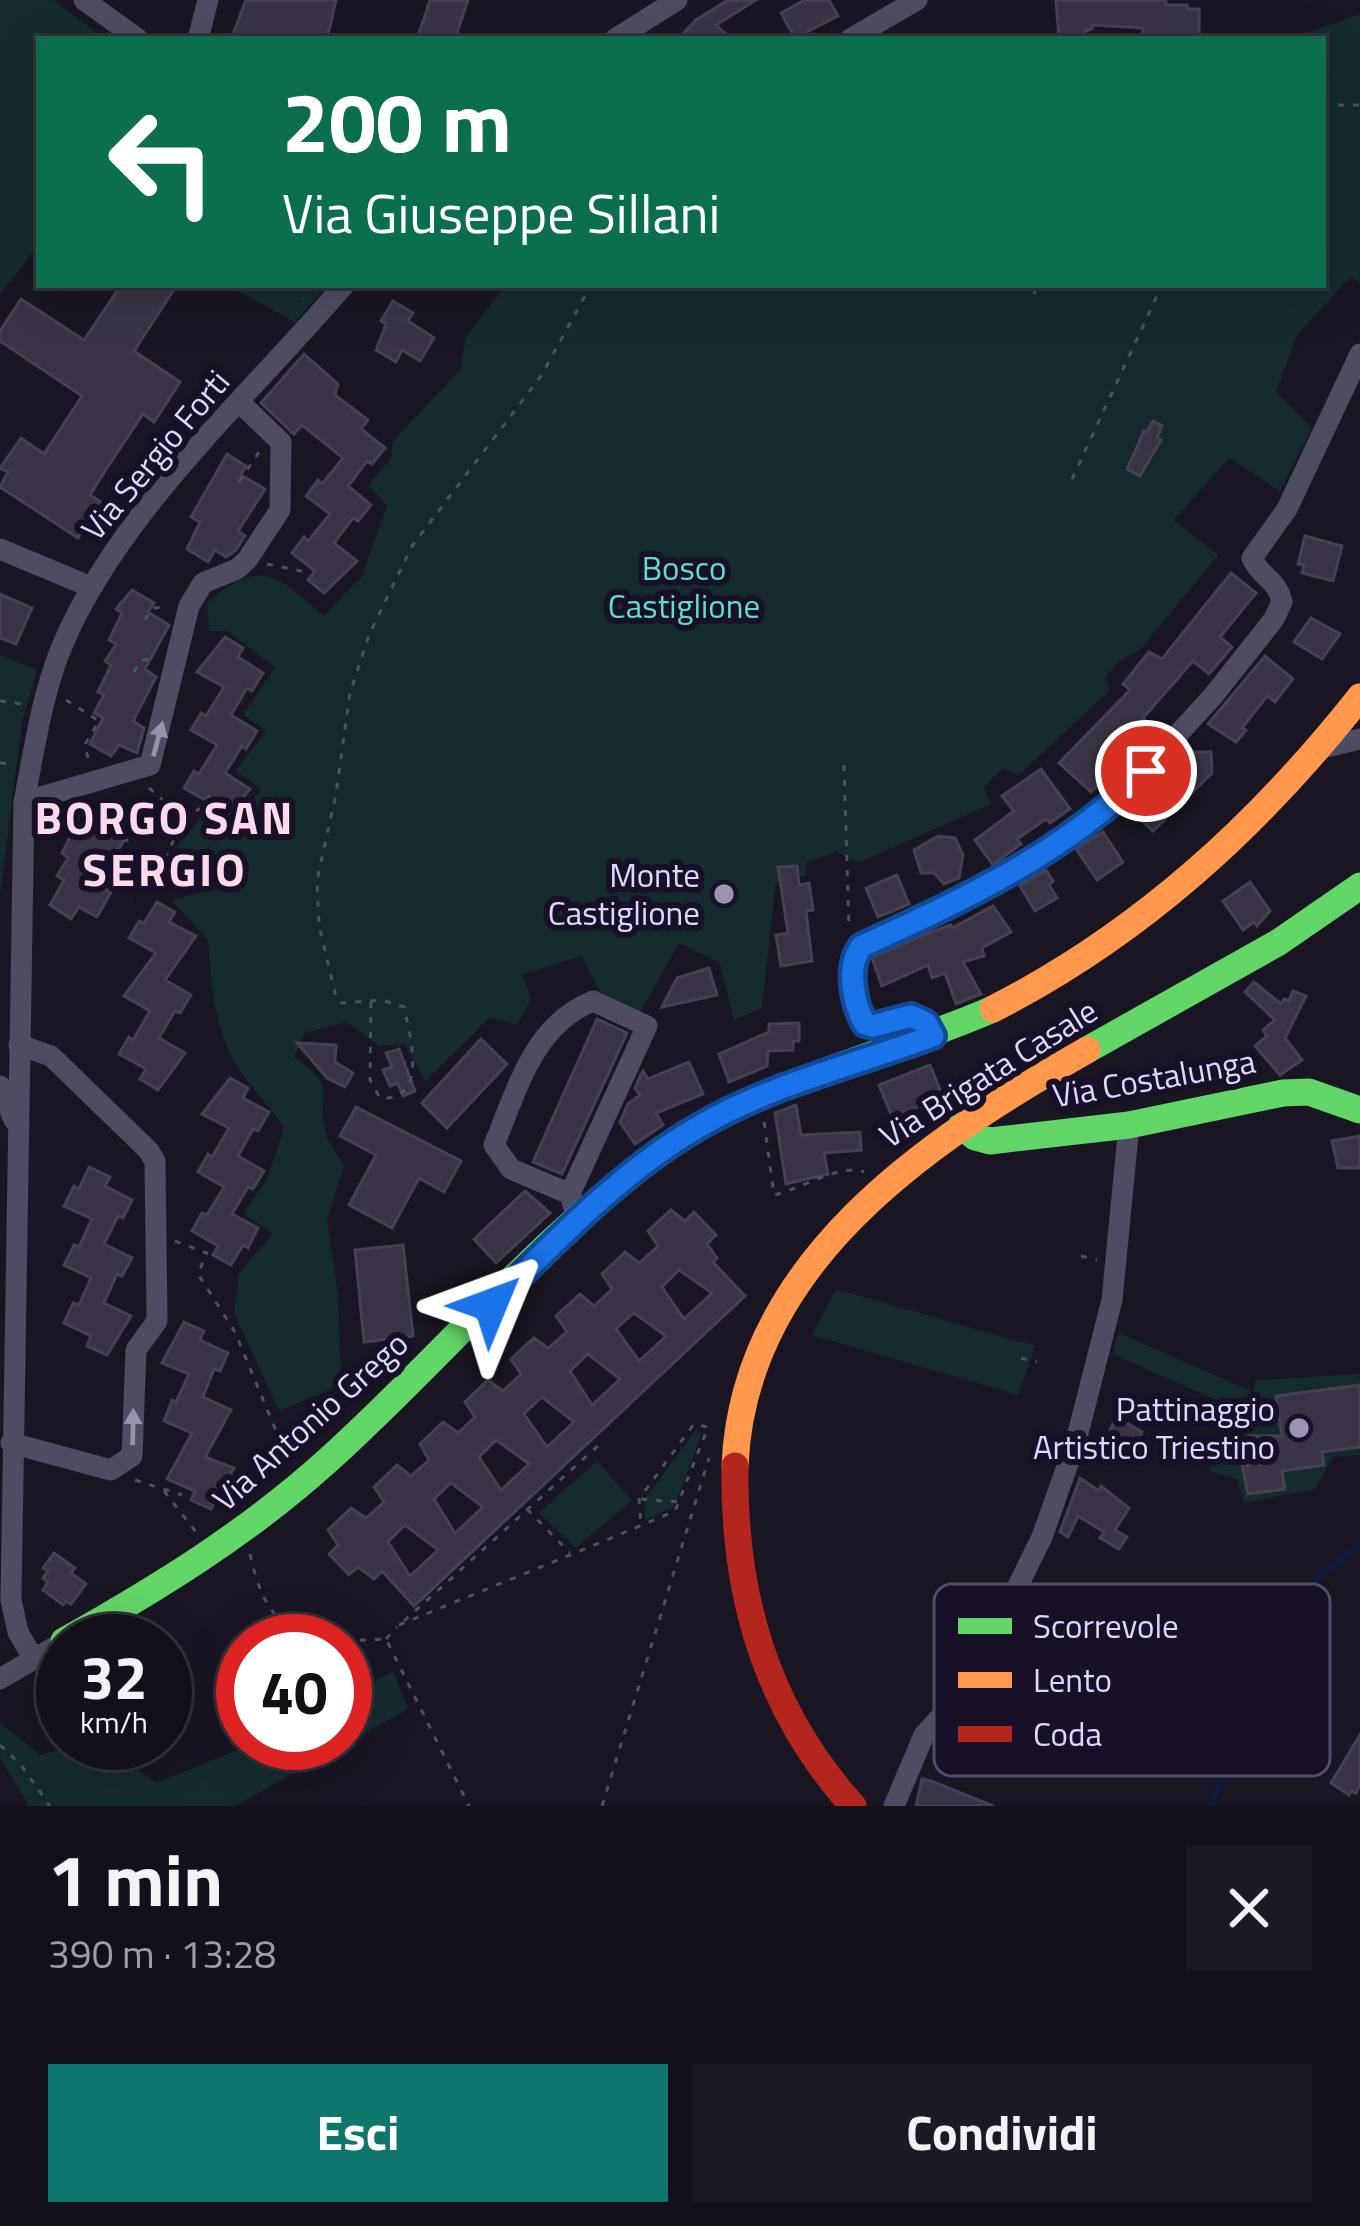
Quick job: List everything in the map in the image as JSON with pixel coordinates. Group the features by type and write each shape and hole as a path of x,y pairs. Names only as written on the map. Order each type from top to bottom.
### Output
{"street":[{"path":"84,0 134,36"},
{"path":"199,36 208,0"},
{"path":"855,36 917,0"},
{"path":"620,36 670,4"},
{"path":"654,36 655,26 670,4"},
{"name":"Via Sergio Forti","path":"34,1658 18,1632 10,1600 11,1443 24,802 47,688 91,587 145,510 341,288"},
{"path":"933,1036 926,1023 911,1016 865,1024 854,976 855,954 862,946 1020,870 1113,805 1213,696 1274,620 1282,602 1273,580 1256,569 1252,558 1286,509 1360,354"},
{"path":"24,802 150,765 189,606 203,583 247,560 280,510 281,442 240,403"},
{"path":"0,549 91,587"},
{"name":"Via Antonio Grego","path":"111,1614 245,1530 310,1477 574,1207 712,1119 933,1036 1036,986 1160,905 1250,828 1322,748 1360,697"},
{"path":"1322,748 1360,739"},
{"name":"Via Brigata Casale","path":"853,1806 832,1785 780,1702 751,1629 736,1568 736,1434 746,1387 787,1298 817,1252 877,1186 961,1126 1262,955 1360,886"},
{"path":"0,933 21,915"},
{"name":"Via Antonio Grego","path":"593,1001 647,1026 574,1207 511,1168 494,1144 531,1054 550,1030 576,1008 593,1001"},
{"path":"11,1443 111,1471 132,1456 136,1350 157,1321 155,1161 51,1056 19,1045"},
{"path":"0,1086 18,1132"},
{"name":"Via Costalunga","path":"961,1126 990,1141 1129,1125 1283,1093 1309,1092 1360,1109"},
{"path":"1019,1584 1042,1538 1076,1442 1112,1300 1129,1125"},
{"name":"Via Antonio Grego","path":"0,1679 34,1658"},
{"path":"895,1806 924,1735 934,1724"}],"path":[{"path":"1326,105 1360,106"},
{"path":"298,288 309,311"},
{"path":"370,1002 370,1080 380,1098 390,1099 402,1093 415,1069 404,1007 395,1001 342,1003 336,997 317,903 317,880 356,669 412,546 541,376 589,288"},
{"path":"1034,295 1037,288"},
{"path":"1072,478 1161,288"},
{"path":"239,482 272,433"},
{"path":"247,560 306,572"},
{"path":"146,620 153,608 189,606"},
{"path":"134,672 141,660 176,658"},
{"path":"0,701 29,705"},
{"path":"0,763 12,764"},
{"path":"844,765 846,889 855,954"},
{"path":"129,771 184,818"},
{"path":"165,859 184,818 201,808 212,790"},
{"path":"763,1114 774,1196 855,1167 877,1186"},
{"path":"157,1234 207,1253 198,1274 224,1309 281,1442 298,1465"},
{"path":"1022,1358 1037,1362"},
{"path":"399,1625 571,1555 641,1526 676,1511 708,1427 694,1424 639,1499 641,1526"},
{"path":"602,1806 715,1443"},
{"path":"372,1640 386,1639 600,1444"},
{"path":"111,1471 182,1495"},
{"path":"162,1488 204,1542"},
{"path":"639,1499 681,1502"},
{"path":"527,1509 571,1555"},
{"path":"245,1530 256,1581 274,1614"},
{"path":"386,1639 469,1806"},
{"path":"0,1745 50,1806"}],"green space":[{"path":"0,0 53,0 101,36 36,36 36,249 0,294"},
{"name":"Bosco Castiglione","path":"1360,14 1360,282 1350,277 1297,335 1276,392 1312,428 1280,491 1229,458 1174,520 1218,555 1140,650 1118,662 1105,677 1110,690 1019,775 1003,768 984,787 991,804 858,863 837,852 807,862 806,876 776,882 762,1008 734,1020 720,963 679,943 640,1013 601,993 581,956 522,975 531,999 517,1025 490,1017 426,1081 404,1045 379,1046 346,1022 305,1033 294,1057 322,1083 326,1135 344,1165 327,1220 338,1295 341,1385 279,1411 234,1313 239,1273 273,1234 244,1214 268,1177 284,1127 248,1082 226,1044 216,1010 208,940 171,900 219,889 214,871 176,847 202,817 228,835 261,789 235,771 266,731 243,715 275,667 227,631 209,631 207,603 240,580 267,576 324,616 362,576 387,506 368,485 391,459 393,441 460,370 466,336 505,288 1326,288 1326,36 1298,36"},
{"path":"232,288 325,288 295,322"},
{"path":"0,655 37,670 22,723 0,896"},
{"path":"836,1289 1035,1346 1018,1395 812,1335"},
{"name":"Pattinaggio Artistico Triestino","path":"1119,1333 1253,1392 1256,1380 1360,1374 1360,1455 1333,1457 1315,1489 1244,1503 1237,1479 1210,1471 1220,1448 1240,1455 1237,1409 1112,1354"},
{"path":"695,1431 702,1433 674,1507 645,1520 644,1500"},
{"path":"597,1461 632,1500 576,1548 539,1513"},
{"path":"393,1671 408,1709 372,1729 372,1683"},
{"path":"0,1723 36,1752 36,1770 138,1770 157,1783 216,1759 216,1770 299,1770 235,1806 26,1806 0,1758"}],"building":[{"path":"246,0 336,0 328,36 232,36"},
{"path":"430,0 468,0 456,36 418,36"},
{"path":"728,0 756,0 716,25 728,36 681,36"},
{"path":"805,0 829,0 838,16 794,36 781,13"},
{"path":"1056,0 1166,0 1166,5 1199,9 1199,36 1143,36 1143,28 1092,25 1085,36 1059,36"},
{"path":"119,288 175,288 134,351 180,382 154,422 143,414 105,471 90,495 101,502 78,538 0,487 8,472 0,468 21,438 44,454 82,396 0,341 0,331 21,299 84,340"},
{"path":"393,301 413,313 408,321 434,338 420,361 402,350 396,362 376,350 386,324 381,321"},
{"path":"304,354 338,384 335,395 368,420 361,429 385,448 372,464 367,461 348,486 371,505 358,521 353,518 334,543 357,561 324,593 308,580 315,571 292,553 330,514 306,496 343,458 302,425 294,434 261,403"},
{"path":"1153,421 1162,426 1157,438 1161,440 1140,476 1127,469"},
{"path":"227,454 246,466 241,475 265,489 238,531 245,536 236,550 226,557 215,550 208,562 187,549 200,522 191,517"},
{"path":"1305,536 1342,546 1333,581 1302,573 1304,565 1298,564"},
{"path":"1231,573 1256,593 1220,637 1232,647 1209,674 1193,661 1143,718 1153,727 1134,750 1129,745 1091,792 1059,763 1130,690 1123,684 1149,652 1162,659"},
{"path":"132,590 154,603 148,612 169,625 145,669 156,677 133,721 144,728 137,753 119,745 111,756 90,744 103,718 94,713 111,665 105,661 116,644 109,640 122,613 116,609"},
{"path":"0,594 32,608 16,644 0,638"},
{"path":"1311,618 1340,634 1322,659 1294,642"},
{"path":"225,637 243,648 238,657 263,673 252,691 247,688 231,715 257,731 225,773 250,789 222,824 204,813 210,803 184,788 217,745 191,730 224,687 197,672"},
{"path":"1265,656 1293,679 1275,702 1267,696 1236,742 1208,724"},
{"path":"1188,747 1194,752 1211,752 1212,773 1153,831 1130,810"},
{"path":"1041,769 1070,809 1017,839 1021,844 993,865 975,840 1014,811 1002,796"},
{"path":"85,804 106,816 100,826 124,841 96,883 111,892 97,917 79,907 71,919 50,905 64,880 57,876 68,858 62,853 75,827 69,824"},
{"path":"1103,832 1123,862 1097,880 1076,849"},
{"path":"938,836 955,838 963,855 959,878 944,884 934,873 921,873 914,850"},
{"path":"797,866 799,885 809,883 813,910 806,911 812,961 781,966 776,935 788,933 778,867"},
{"path":"1046,870 1057,898 1035,911 1020,886"},
{"path":"897,875 909,904 878,917 866,888"},
{"path":"1250,882 1270,911 1257,926 1254,922 1243,930 1223,901"},
{"path":"157,902 175,912 169,922 196,936 165,980 191,995 159,1038 185,1053 158,1090 140,1079 146,1069 119,1054 150,1011 124,996 156,953 129,938"},
{"path":"993,906 1011,932 982,948 984,956 963,962 981,994 956,1004 945,973 932,978 928,965 882,986 872,958 952,928"},
{"path":"709,968 717,995 662,1007 677,978"},
{"path":"1254,982 1281,1004 1284,999 1289,1001 1293,991 1306,996 1285,1038 1302,1060 1280,1075 1255,1046 1275,1020 1245,992"},
{"path":"597,1019 627,1033 562,1174 533,1162"},
{"path":"799,1023 799,1041 793,1041 793,1050 768,1051 767,1066 729,1082 719,1054 769,1032 769,1024"},
{"path":"481,1039 507,1064 447,1128 422,1103"},
{"path":"297,1043 336,1045 335,1062 353,1073 345,1087 327,1078"},
{"path":"399,1049 415,1091 403,1096 398,1083 390,1086 383,1070 392,1067 386,1053"},
{"path":"689,1062 703,1094 656,1113 663,1125 635,1144 620,1122 628,1104 640,1095 635,1088 643,1071 648,1079"},
{"path":"930,1065 943,1097 892,1117 879,1085"},
{"path":"230,1078 248,1088 243,1098 269,1112 238,1156 264,1171 232,1214 258,1228 248,1248 243,1245 231,1265 213,1255 218,1246 192,1231 224,1187 198,1172 229,1128 202,1114"},
{"path":"796,1105 801,1135 860,1132 861,1150 824,1153 828,1174 786,1184 775,1113"},
{"path":"356,1107 461,1161 444,1192 419,1178 392,1228 349,1205 376,1155 340,1136"},
{"path":"1360,1136 1360,1168 1338,1168 1332,1141"},
{"path":"89,1167 110,1177 105,1186 132,1200 104,1244 132,1258 122,1276 117,1274 104,1303 131,1316 107,1355 87,1346 91,1336 64,1323 73,1303 79,1305 91,1278 64,1265 92,1219 64,1206"},
{"path":"525,1191 550,1213 496,1263 474,1239"},
{"path":"671,1210 685,1221 694,1212 716,1235 707,1244 717,1258 713,1262 745,1296 414,1606 382,1571 374,1579 358,1567 349,1575 329,1554 338,1545 328,1530 351,1508 366,1518 384,1502 374,1487 397,1465 411,1476 429,1460 420,1444 443,1422 458,1433 475,1417 465,1402 488,1380 503,1391 521,1374 511,1359 534,1338 548,1348 567,1332 556,1316 580,1294 594,1306 612,1289 602,1274 625,1252 639,1263 658,1246 648,1231","holes":["679,1270 712,1293 684,1319 662,1287","634,1313 666,1336 639,1361 616,1329","588,1354 620,1379 592,1405 570,1371","542,1397 574,1422 547,1447 524,1414","496,1440 529,1464 501,1490 479,1457","451,1483 483,1507 455,1533 434,1499","405,1525 438,1550 410,1576 388,1542"]},
{"path":"403,1245 413,1336 364,1342 355,1250"},
{"path":"184,1322 204,1331 200,1340 228,1353 220,1371 214,1369 203,1397 231,1410 205,1457 234,1468 211,1509 191,1500 195,1491 167,1479 192,1433 164,1421 189,1374 162,1363"},
{"path":"1360,1385 1360,1447 1322,1452 1324,1465 1282,1471 1285,1489 1248,1494 1242,1464 1247,1465 1249,1436 1282,1436 1276,1396"},
{"path":"1116,1417 1142,1432 1133,1455 1105,1443"},
{"path":"1080,1478 1099,1491 1101,1486 1129,1508 1115,1530 1127,1537 1119,1549 1100,1538 1104,1532 1078,1516 1068,1537 1060,1532"},
{"path":"54,1553 75,1568 71,1573 86,1584 71,1604 63,1605 43,1590 48,1571 43,1568"},
{"path":"1360,1735 1360,1785 1349,1795 1331,1783"},
{"path":"922,1779 931,1781 993,1806 916,1806"}],"waterway":[{"path":"1316,1584 1360,1545"},
{"path":"1210,1806 1223,1776"}],"traffic: fast":[{"path":"1087,1050 1279,942 1360,886"},
{"path":"111,1614 200,1559 296,1488 581,1215 674,1142 788,1085 993,1009"},
{"path":"961,1126 990,1141 1129,1125 1283,1093 1309,1092 1360,1110"}],"traffic: slow":[{"path":"993,1009 1098,947 1193,873 1280,790 1360,697"},
{"path":"735,1466 746,1394 771,1328 808,1269 854,1216 907,1168 966,1125 1087,1050"}],"traffic: jam":[{"path":"735,1466 740,1560 761,1648 798,1730 853,1806"}],"place":[{"name":"Monte Castiglione","path":"724,894"},
{"name":"Pattinaggio Artistico Triestino","path":"1299,1428"}],"district":[{"name":"BORGO SAN SERGIO","path":"165,843"}],"route":[{"path":"491,1305 578,1220 674,1142 750,1102 933,1036 926,1023 911,1016 865,1024 854,976 855,954 862,946 1020,870 1113,805 1146,771"}]}
